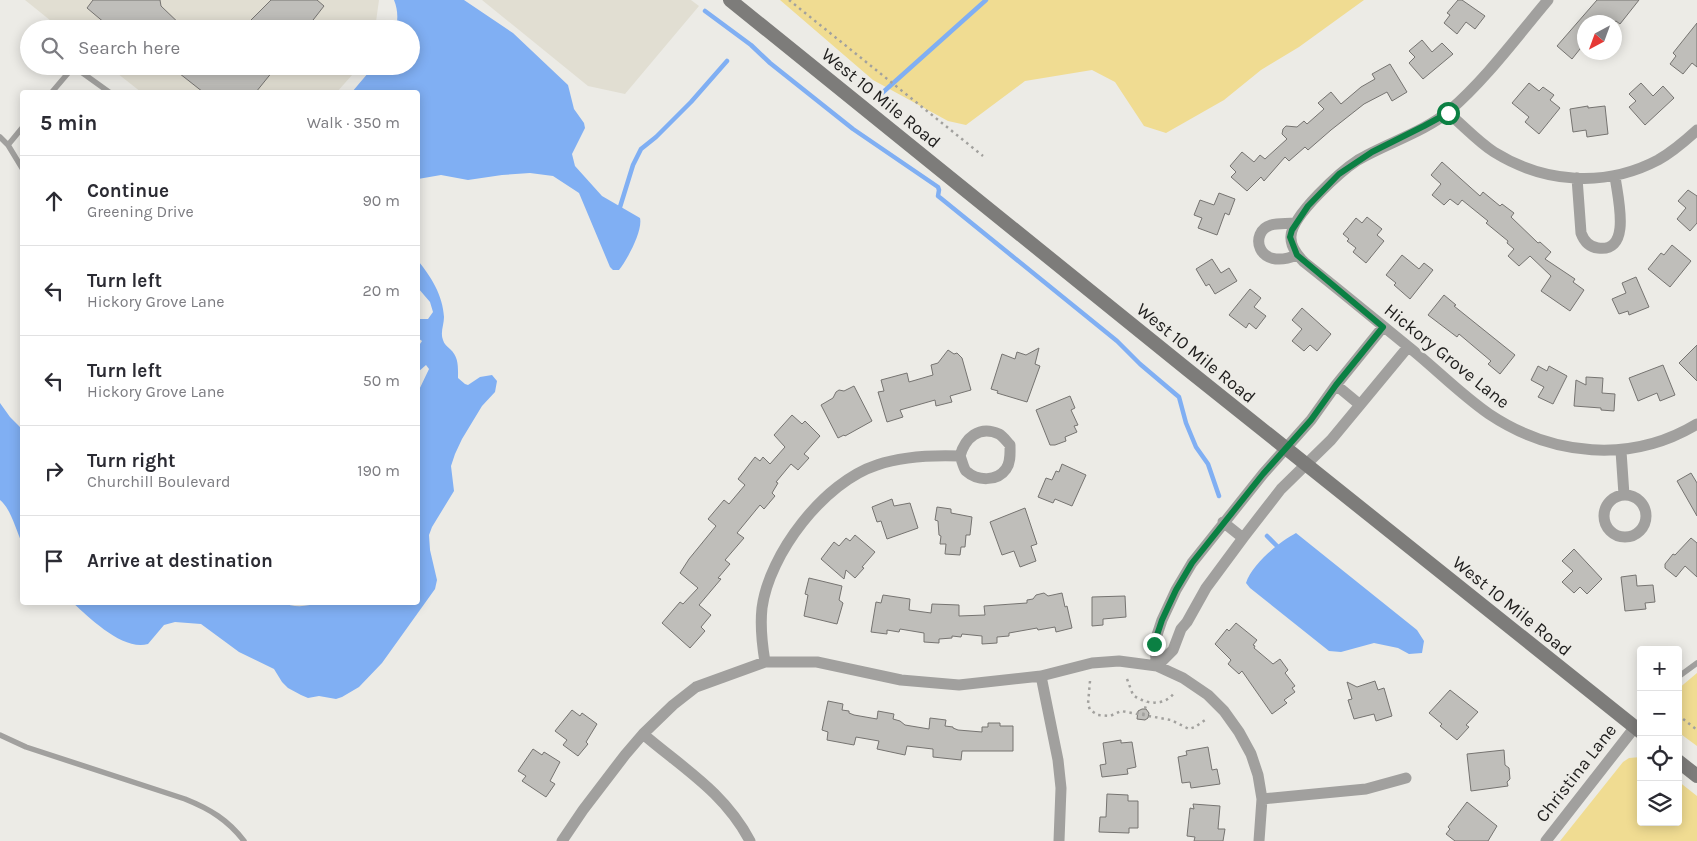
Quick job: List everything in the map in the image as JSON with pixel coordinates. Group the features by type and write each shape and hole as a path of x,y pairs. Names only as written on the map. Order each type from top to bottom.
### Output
{"main road":[{"name":"West 10 Mile Road","path":"730,0 1306,465 1637,724"},
{"path":"1682,764 1697,776"}],"street":[{"path":"1297,255 1289,258 1272,259 1266,256 1259,243 1259,236 1262,230 1272,224 1295,223 1308,206 1339,174 1357,161 1448,113 1479,81 1548,0"},
{"path":"1448,113 1492,151 1508,160 1553,177 1615,176 1632,171 1658,160 1680,146 1697,130"},
{"path":"1577,178 1583,239 1592,247 1604,248 1613,245 1621,231 1615,176"},
{"name":"Hickory Grove Lane","path":"1295,223 1290,237 1297,255 1488,413 1528,435 1560,445 1590,450 1621,451 1671,438 1697,424"},
{"path":"1157,666 1154,644 1162,620 1176,590 1192,563 1223,522 1311,420 1336,385 1383,327"},
{"path":"1157,666 1174,650 1181,630 1206,588 1281,489 1331,440 1408,347"},
{"path":"1336,385 1359,404"},
{"path":"986,431 1000,434 1010,445 1010,458 1006,469 990,479 978,477 965,470 960,456 968,438 986,431"},
{"path":"1621,451 1624,495"},
{"path":"765,662 761,626 762,607 768,584 777,561 790,539 816,507 842,483 876,465 902,459 935,455 960,456"},
{"path":"1223,522 1243,538"},
{"path":"562,841 583,810 643,734 673,705 696,687 765,662 817,662 901,680 959,685 1041,676 1092,663 1118,661 1157,666 1183,678 1208,695 1224,711 1239,732 1251,754 1258,775 1262,799 1259,841"},
{"path":"1041,676 1058,760 1061,788 1059,841"},
{"name":"Christina Lane","path":"1546,841 1637,728"},
{"path":"643,734 715,793 735,816 750,841"},
{"path":"1262,799 1366,789 1406,778"}],"lane":[{"path":"54,90 66,75"},
{"path":"86,75 105,90"},
{"path":"8,145 20,130"},
{"path":"0,138 8,145 20,165"},
{"path":"1682,674 1697,664"},
{"path":"0,735 26,747 186,799 205,807 226,821 244,841"}],"path":[{"path":"789,0 983,156"},
{"path":"1127,679 1133,695 1147,702 1162,702 1168,700 1174,693"},
{"path":"1090,681 1088,704 1090,710 1098,715 1110,716 1121,710 1171,720 1189,728 1195,727 1208,718"},
{"path":"1143,715 1147,702"},
{"path":"1682,718 1697,730"}],"shaded area":[{"path":"25,0 379,0 376,20 50,20"},
{"path":"482,0 691,0 699,6 625,94 588,86"},
{"path":"780,0 1364,0 1299,47 1261,70 1224,100 1166,133 1144,126 1115,82 1092,70 1025,81 966,125 948,121 873,80"},
{"path":"119,75 352,75 339,90 138,90"},
{"path":"1697,673 1697,746 1682,735 1682,686"},
{"path":"1637,757 1637,826 1682,826 1682,784 1697,796 1697,841 1560,841 1623,762 1629,758"}],"water":[{"path":"394,0 464,0 513,33 568,85 574,109 584,123 585,128 572,154 575,166 602,196 640,218 637,238 619,270 613,270 610,267 579,193 553,176 530,173 468,180 441,175 420,179 420,90 354,90 366,75 420,75 420,20 397,20"},
{"path":"420,264 439,294 444,317 442,337 444,343 453,352 456,359 458,378 468,385 480,377 492,375 497,381 495,392 482,406 455,454 451,466 454,491 429,535 430,550 437,580 435,589 382,663 359,687 336,699 319,696 308,698 288,688 274,669 239,652 201,624 175,622 164,625 148,644 138,645 128,643 108,632 75,605 420,605 420,388 429,369 426,365 420,370 420,344 422,341 420,340 420,319 428,319 433,312 430,302 420,290"},
{"path":"0,403 20,427 20,538 10,514 0,500"},
{"path":"1296,533 1417,630 1424,641 1422,653 1409,654 1398,648 1374,643 1341,652 1329,651 1250,588 1246,583 1254,568 1274,548"}],"building":[{"path":"93,0 160,0 161,6 176,20 101,20 87,8"},
{"path":"271,0 317,0 324,6 313,20 251,20"},
{"path":"1458,0 1462,0 1485,16 1475,29 1466,22 1457,34 1444,23 1450,15 1447,13"},
{"path":"1597,0 1639,0 1622,21 1622,15 1584,15"},
{"path":"1577,23 1577,53 1572,59 1557,46"},
{"path":"1697,23 1697,67 1692,63 1683,74 1670,64 1676,56 1673,53"},
{"path":"1422,40 1432,52 1442,43 1453,54 1423,79 1409,63 1415,57 1409,51"},
{"path":"1390,64 1407,92 1392,101 1387,92 1364,104 1308,150 1305,147 1289,161 1285,157 1264,181 1261,177 1247,191 1231,177 1236,172 1230,166 1242,152 1254,162 1260,155 1265,159 1287,139 1282,134 1286,126 1297,127 1304,121 1307,124 1324,109 1318,103 1331,92 1341,104 1361,87 1375,79 1372,74"},
{"path":"181,75 270,75 258,90 200,90"},
{"path":"1529,83 1539,91 1543,87 1554,95 1550,100 1560,108 1539,134 1525,122 1529,117 1512,103"},
{"path":"1641,83 1653,96 1663,86 1674,98 1645,125 1629,107 1636,101 1629,94"},
{"path":"1588,106 1588,108 1605,106 1608,134 1587,137 1586,130 1573,132 1570,109"},
{"path":"1442,162 1480,196 1483,192 1500,206 1502,204 1514,213 1511,217 1538,243 1540,242 1551,252 1545,259 1575,279 1573,282 1584,290 1570,311 1541,291 1551,276 1530,256 1519,266 1508,256 1514,249 1507,243 1508,241 1486,223 1488,221 1462,200 1458,205 1450,199 1444,205 1432,195 1441,184 1431,175"},
{"path":"1688,190 1697,196 1697,223 1690,231 1677,219 1686,208 1678,201"},
{"path":"1219,193 1235,199 1229,215 1225,213 1217,235 1198,228 1202,218 1194,215 1200,200 1214,205"},
{"path":"1367,217 1382,229 1377,235 1384,241 1366,263 1353,252 1356,248 1347,241 1349,239 1343,234 1356,218 1362,223"},
{"path":"1672,245 1691,261 1670,287 1648,269 1661,253 1664,255"},
{"path":"1402,255 1419,269 1424,263 1433,270 1410,299 1386,275"},
{"path":"1212,259 1221,273 1229,268 1237,281 1215,294 1209,284 1206,286 1196,269"},
{"path":"1636,277 1649,307 1629,315 1628,311 1619,314 1612,299 1626,293 1622,283"},
{"path":"1250,289 1261,298 1254,307 1266,316 1256,329 1249,323 1246,328 1229,315"},
{"path":"1444,295 1456,305 1454,306 1515,355 1500,374 1488,364 1491,361 1459,334 1457,337 1428,315"},
{"path":"1302,308 1331,334 1317,351 1310,345 1304,351 1292,341 1302,329 1292,320"},
{"path":"1697,345 1697,381 1679,363"},
{"path":"1039,348 1035,364 1040,366 1027,402 997,393 998,391 991,389 1002,354 1015,359 1017,352 1026,355"},
{"path":"948,350 954,354 957,353 962,358 971,390 950,396 952,402 936,406 935,400 900,410 903,417 887,422 878,392 884,391 881,380 907,373 909,382 933,375 931,365 938,363"},
{"path":"1663,365 1675,395 1660,401 1657,393 1638,401 1629,378"},
{"path":"1538,366 1547,371 1549,366 1567,376 1553,404 1538,397 1544,387 1531,380"},
{"path":"1586,377 1603,378 1602,393 1615,394 1614,411 1574,406 1576,380 1586,385"},
{"path":"854,386 872,421 838,438 821,405 833,398 839,390 844,391"},
{"path":"1070,396 1075,408 1071,410 1078,425 1074,426 1077,432 1065,437 1066,441 1050,445 1036,410"},
{"path":"792,415 802,424 805,421 820,436 804,454 809,458 798,470 791,464 776,482 778,483 772,493 775,496 764,509 760,505 737,533 744,538 725,560 730,564 718,578 721,579 699,605 711,615 701,627 705,631 690,648 662,623 680,602 683,604 698,588 680,573 716,526 708,519 724,500 729,504 745,485 738,479 755,457 760,461 763,457 770,464 785,447 774,435"},
{"path":"1062,464 1086,475 1072,506 1055,499 1053,503 1038,497 1046,478 1052,480 1056,471 1059,472"},
{"path":"1691,473 1697,483 1697,516 1677,481"},
{"path":"892,499 894,506 910,503 918,528 887,539 881,521 877,522 872,507"},
{"path":"937,507 951,509 951,513 972,517 970,535 966,535 965,547 961,547 960,555 945,554 946,544 940,544 941,536 939,535 938,521 935,520"},
{"path":"1025,508 1037,544 1031,546 1036,561 1020,567 1014,551 1002,555 990,522"},
{"path":"855,535 875,552 855,578 846,570 844,579 821,559 834,542 839,546 846,538 850,541"},
{"path":"1691,538 1697,543 1697,577 1685,566 1676,577 1665,568 1665,564"},
{"path":"1574,549 1602,579 1587,594 1580,587 1574,593 1562,582 1573,571 1562,561"},
{"path":"1636,575 1637,586 1653,585 1655,602 1645,603 1646,609 1625,611 1621,577"},
{"path":"809,578 842,586 839,600 843,603 837,624 804,616 808,595 805,594"},
{"path":"1044,593 1048,596 1062,593 1072,628 1056,632 1055,627 1038,630 1037,628 1009,633 1009,636 997,637 997,643 982,644 982,636 962,634 961,637 952,636 952,638 939,639 939,643 924,642 924,633 900,629 899,632 887,630 887,634 871,632 876,602 881,603 883,595 910,599 909,610 931,613 932,604 959,605 959,616 985,615 984,606 1027,603 1027,600"},
{"path":"1125,596 1126,617 1103,619 1103,625 1092,626 1092,597"},
{"path":"1236,623 1257,640 1253,645 1255,646 1254,648 1273,664 1280,659 1288,670 1285,673 1295,686 1292,688 1295,692 1284,700 1287,703 1272,714 1242,671 1239,674 1228,664 1231,660 1215,644 1227,629 1229,631"},
{"path":"1375,681 1378,690 1384,688 1392,716 1376,721 1374,714 1354,719 1348,700 1352,699 1347,682 1357,687"},
{"path":"1450,690 1478,712 1466,725 1469,727 1457,740 1440,726 1442,724 1429,713"},
{"path":"828,701 843,704 842,710 849,711 849,713 854,715 877,719 878,711 894,714 893,719 905,725 929,729 930,718 946,720 945,726 958,730 982,732 982,727 988,727 988,723 1000,723 1000,726 1013,726 1013,751 962,751 961,760 933,757 933,749 907,746 905,755 877,749 879,741 856,737 854,745 827,740 828,732 822,730"},
{"path":"1146,709 1149,713 1148,718 1145,720 1137,719 1138,711"},
{"path":"572,710 580,716 582,713 597,724 586,742 588,744 578,756 563,745 567,740 555,731"},
{"path":"1121,740 1121,743 1132,742 1136,767 1127,769 1128,774 1102,777 1100,765 1106,764 1103,743"},
{"path":"1208,747 1212,770 1217,769 1220,784 1191,788 1190,782 1182,783 1178,757 1187,755 1186,751"},
{"path":"533,749 542,755 544,752 560,762 550,781 555,784 546,797 522,781 526,776 518,771"},
{"path":"1504,750 1505,765 1509,768 1510,779 1507,782 1508,786 1471,791 1467,754"},
{"path":"1107,794 1128,795 1128,801 1138,801 1138,828 1129,828 1129,833 1099,832 1100,817 1106,817"},
{"path":"1467,802 1497,826 1488,841 1455,841 1446,834 1450,829 1448,827"},
{"path":"1193,804 1220,806 1218,829 1225,829 1223,841 1194,841 1195,837 1187,836 1190,808 1194,809"}],"waterway":[{"path":"881,94 986,0"},
{"path":"705,11 751,45 770,63 853,129 938,187 938,196 1117,341 1140,364 1179,397 1186,423 1196,447 1208,464 1219,496"},
{"path":"620,207 633,165 641,149 656,137 691,102 727,61"},
{"path":"1267,536 1277,546"}],"route":[{"path":"1154,644 1162,620 1176,590 1192,563 1223,522 1311,420 1336,385 1383,327 1297,255 1290,237 1295,223 1308,206 1339,174 1357,161 1448,113"}]}
